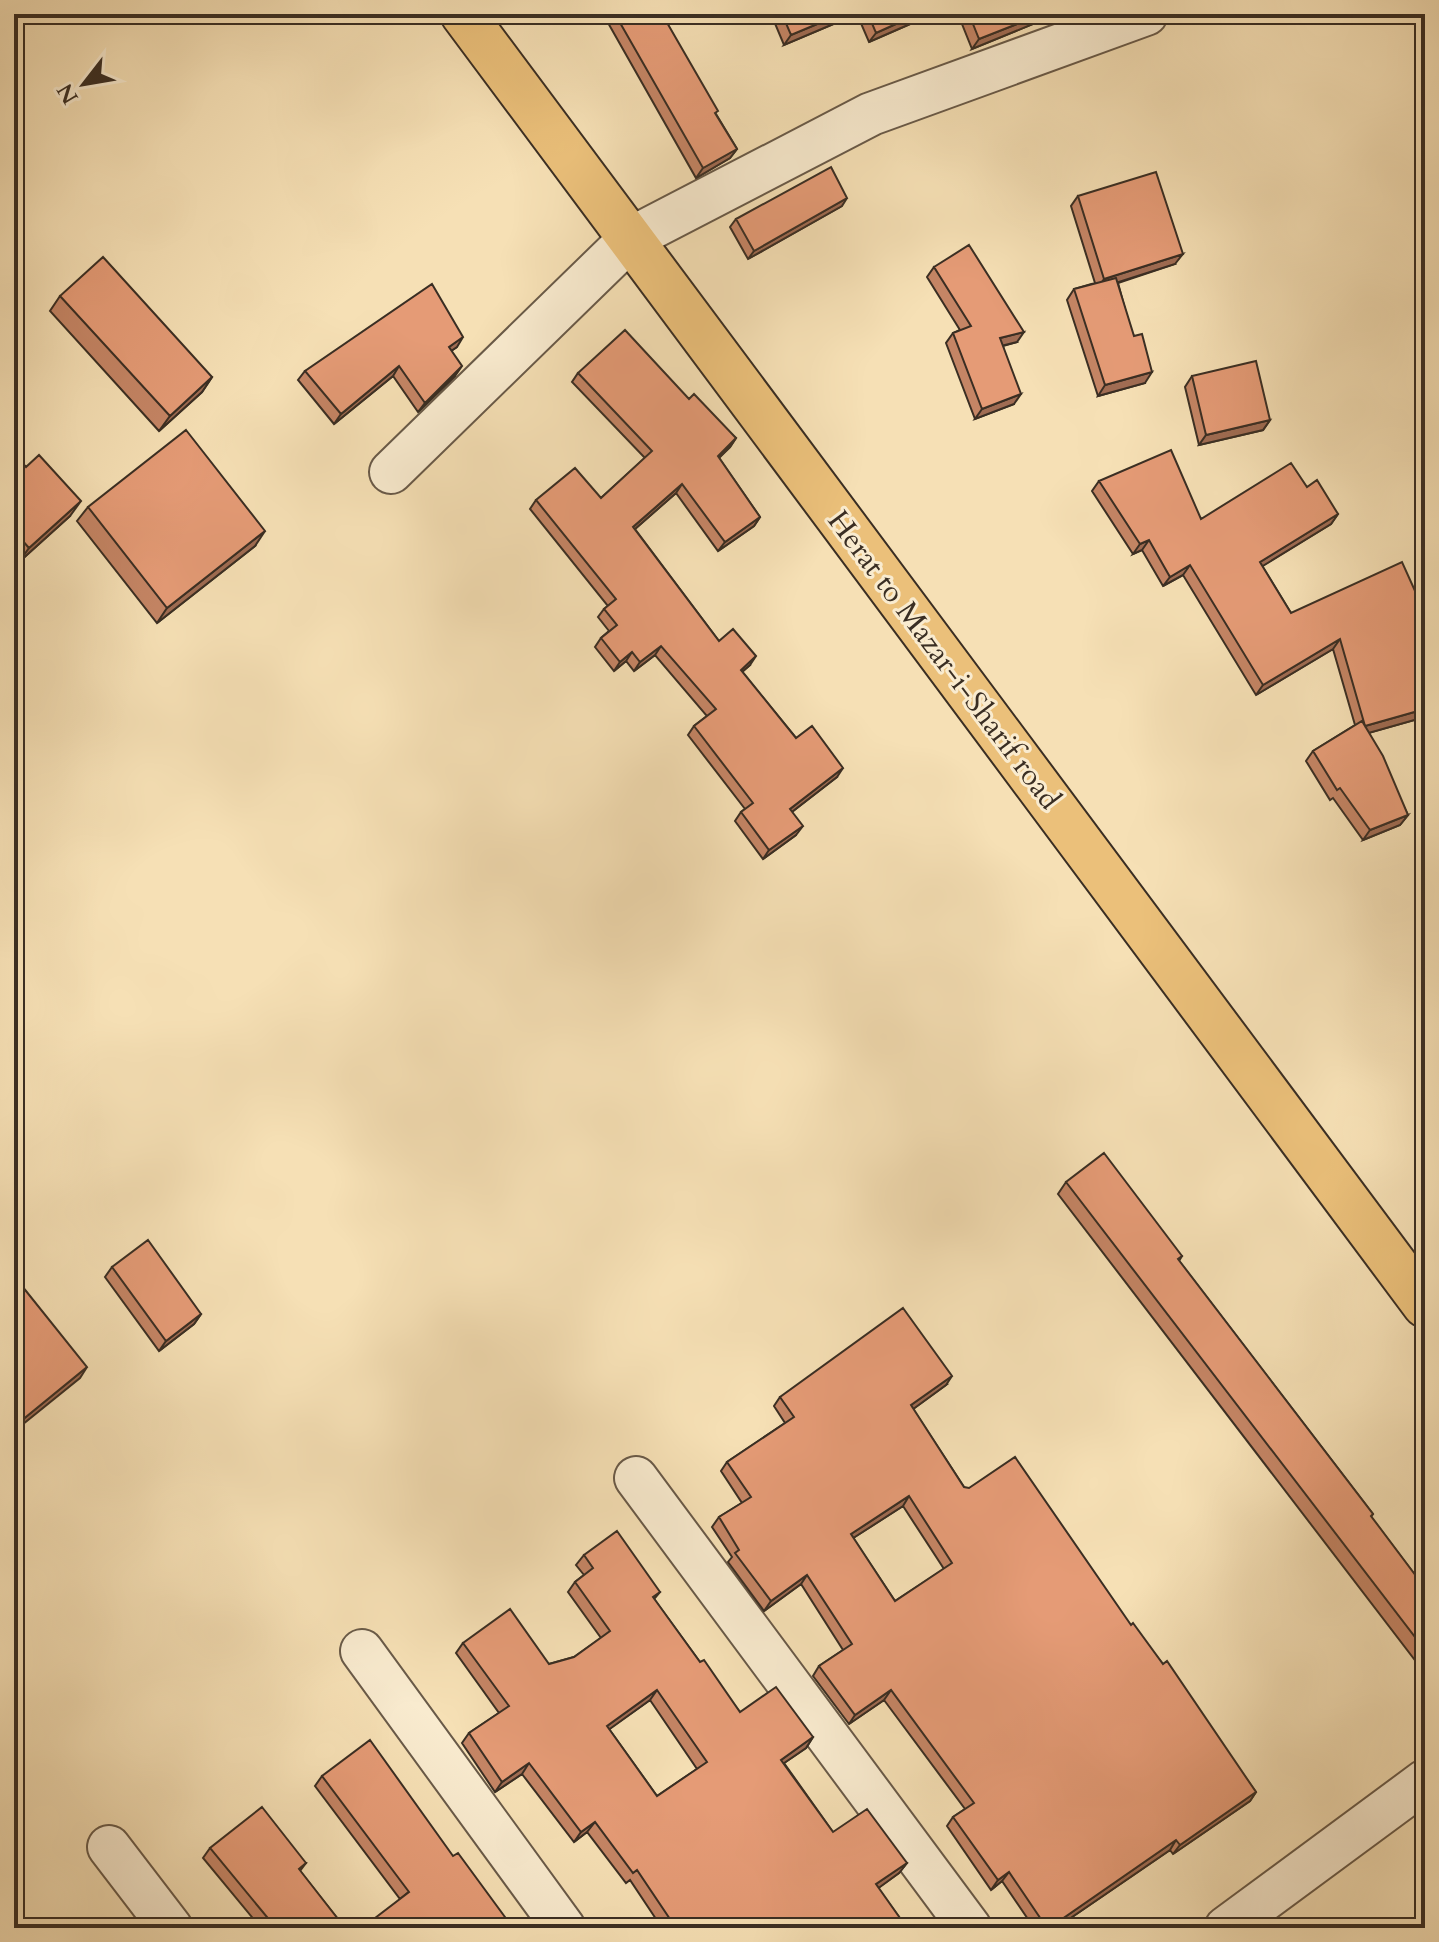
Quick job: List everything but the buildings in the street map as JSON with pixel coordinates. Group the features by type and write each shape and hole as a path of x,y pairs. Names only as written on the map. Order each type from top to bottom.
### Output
{"highway":[{"name":"Herat to Mazar-i-Sharif road","path":"463,14 1423,1299"}],"street":[{"path":"391,472 630,239 871,114 1146,14"},
{"path":"636,1478 970,1928"},
{"path":"362,1651 564,1928"},
{"path":"1226,1928 1425,1781"},
{"path":"109,1847 171,1928"}]}
